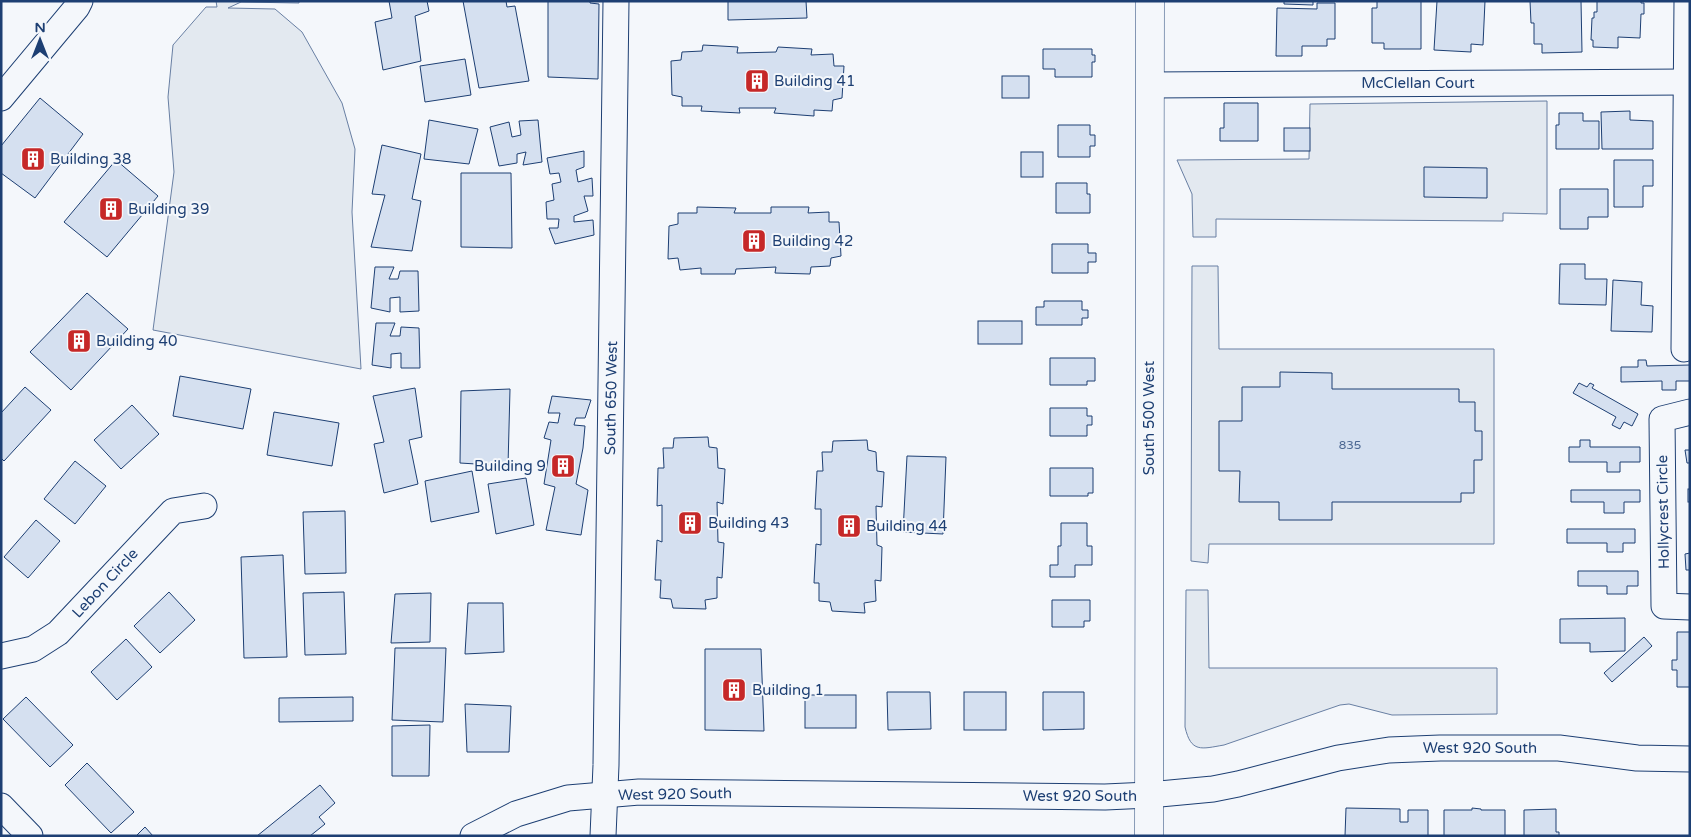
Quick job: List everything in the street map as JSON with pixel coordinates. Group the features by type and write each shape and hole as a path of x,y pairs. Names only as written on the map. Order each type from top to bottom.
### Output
{"main road":[{"name":"South 500 West","path":"1149,836 1150,1"}],"street":[{"path":"1,98 80,1"},
{"name":"South 650 West","path":"603,836 606,765 616,1"},
{"path":"1684,349 1687,1"},
{"name":"McClellan Court","path":"1150,85 1685,82"},
{"name":"Hollycrest Circle","path":"1690,412 1662,419 1662,429 1664,606 1690,607"},
{"name":"Lebon Circle","path":"1,656 33,650 58,633 173,511 204,506"},
{"name":"West 920 South","path":"473,836 516,814 568,798 639,792 1105,797 1194,791 1238,784 1338,758 1390,750 1559,748 1637,758 1690,759"},
{"path":"1,806 30,836"}],"shaded area":[{"path":"216,1 299,1 299,3 241,2 228,8 275,9 302,32 342,103 355,149 352,212 361,369 153,330 174,172 168,97 173,45 206,7 217,7"},
{"path":"1547,101 1547,214 1503,213 1503,221 1216,219 1216,237 1193,237 1192,194 1177,160 1309,159 1310,104"},
{"path":"1192,266 1218,266 1219,349 1494,349 1494,544 1209,544 1208,563 1191,561"},
{"path":"1186,590 1208,590 1209,668 1497,668 1497,714 1392,715 1349,704 1340,705 1224,745 1209,748 1198,747 1190,741 1185,727"}],"building":[{"path":"389,1 427,1 429,11 415,16 421,61 383,70 375,22 392,18"},
{"path":"463,1 506,1 507,7 515,6 529,81 479,88"},
{"path":"548,1 590,1 590,3 599,4 598,79 548,77"},
{"path":"728,1 806,1 807,18 728,20"},
{"path":"1284,1 1313,1 1313,5 1284,4"},
{"path":"1377,1 1421,1 1421,49 1384,49 1384,43 1372,43 1372,8 1377,8"},
{"path":"1437,1 1485,1 1483,45 1471,44 1471,52 1434,50"},
{"path":"1530,1 1581,1 1582,52 1542,53 1542,44 1534,44 1534,23 1531,23"},
{"path":"1597,1 1641,1 1641,3 1644,3 1644,14 1641,14 1640,38 1618,37 1618,48 1593,47 1593,40 1591,40 1592,18 1594,18 1594,12 1597,12"},
{"path":"1317,3 1335,3 1335,39 1327,39 1327,46 1302,46 1302,56 1276,56 1277,8 1317,9"},
{"name":"Building 41","path":"703,45 738,47 737,53 776,52 778,47 812,49 811,55 833,54 834,66 844,66 842,98 833,100 832,111 814,110 814,116 774,113 776,108 739,108 740,113 701,111 702,106 682,106 682,97 672,95 671,61 681,60 682,52 702,51"},
{"path":"1043,49 1092,49 1092,55 1095,55 1095,62 1092,62 1092,77 1055,77 1055,69 1043,69"},
{"path":"465,59 471,95 425,102 420,66"},
{"path":"1002,76 1029,76 1029,98 1002,98"},
{"name":"Building 38","path":"40,98 83,134 35,198 1,173 1,146"},
{"path":"1224,103 1258,103 1258,141 1220,141 1220,128 1224,128"},
{"path":"1630,111 1630,120 1653,121 1653,149 1602,149 1601,112"},
{"path":"1559,113 1583,113 1583,121 1599,121 1599,149 1556,149 1556,125 1559,125"},
{"path":"429,120 478,129 469,164 424,159"},
{"path":"538,120 542,162 523,165 526,152 517,154 517,163 499,166 490,127 509,122 512,137 521,135 519,121"},
{"path":"1058,125 1090,125 1090,135 1095,135 1095,146 1090,146 1090,157 1058,157"},
{"path":"1284,128 1310,128 1310,151 1284,151"},
{"path":"382,145 421,154 412,199 421,201 412,251 371,247 385,195 372,194"},
{"path":"584,151 584,167 576,170 578,182 592,178 593,196 584,196 588,211 574,216 574,222 593,220 594,235 555,244 549,228 558,228 559,219 547,219 546,202 554,200 552,184 561,182 559,173 550,174 547,158"},
{"path":"1021,152 1043,152 1043,177 1021,177"},
{"name":"Building 39","path":"116,160 158,196 107,257 64,222"},
{"path":"1614,160 1653,160 1653,186 1643,186 1643,207 1614,207"},
{"path":"1424,167 1487,168 1487,198 1424,197"},
{"path":"461,173 511,173 512,248 461,247"},
{"path":"1056,183 1087,183 1087,194 1090,194 1090,213 1056,213"},
{"path":"1560,189 1608,189 1608,217 1588,217 1588,229 1560,229"},
{"name":"Building 42","path":"697,207 736,208 734,213 771,213 771,207 809,207 808,213 829,212 829,222 839,222 841,256 831,258 830,266 811,267 810,274 775,273 776,267 736,269 735,274 701,274 701,268 680,270 678,258 668,259 669,226 678,224 678,213 697,213"},
{"path":"1052,244 1088,244 1088,253 1096,253 1096,262 1088,262 1088,273 1052,273"},
{"path":"1560,264 1585,264 1585,279 1607,279 1606,305 1559,304"},
{"path":"375,267 394,267 389,279 398,279 400,271 418,271 419,311 400,312 400,297 390,298 390,312 371,308"},
{"path":"1613,280 1642,282 1641,305 1653,306 1652,332 1611,331"},
{"name":"Building 40","path":"87,293 128,329 71,390 30,352"},
{"path":"1044,301 1082,301 1082,310 1088,310 1088,318 1082,318 1082,325 1036,325 1036,307 1044,307"},
{"path":"978,321 1022,321 1022,344 978,344"},
{"path":"376,323 395,323 390,336 400,336 401,327 419,328 420,368 401,368 401,353 391,354 391,368 372,365"},
{"path":"1050,358 1095,358 1095,381 1087,381 1087,385 1050,385"},
{"path":"1638,360 1646,360 1647,366 1690,365 1690,381 1676,381 1676,390 1662,390 1662,381 1621,382 1621,367 1638,367"},
{"path":"1280,372 1332,373 1332,389 1459,389 1459,402 1475,402 1475,431 1482,431 1482,460 1474,460 1474,493 1461,493 1461,502 1332,502 1332,520 1279,520 1279,502 1239,502 1240,471 1219,471 1219,421 1242,421 1242,387 1280,387"},
{"path":"180,376 251,389 243,429 173,416"},
{"path":"1579,383 1587,387 1590,383 1594,385 1592,388 1638,414 1632,426 1624,422 1620,429 1612,425 1616,417 1573,393"},
{"path":"25,387 51,410 4,461 1,458 1,413"},
{"path":"415,388 422,437 409,440 418,484 384,493 374,444 384,442 373,396"},
{"path":"510,389 508,466 460,463 461,391"},
{"name":"Building 9","path":"552,396 591,400 585,418 576,418 574,425 585,426 576,484 588,490 581,535 546,530 555,487 544,484 551,440 544,438 549,422 558,423 560,413 548,413"},
{"path":"132,405 159,434 121,469 94,440"},
{"path":"1050,408 1087,408 1087,416 1092,416 1092,425 1087,425 1087,436 1050,436"},
{"path":"274,412 339,423 332,466 267,455"},
{"name":"Building 43","path":"708,437 709,447 717,448 718,468 725,469 723,504 717,502 718,542 724,543 722,578 717,577 717,598 705,600 706,609 673,608 671,599 660,598 661,580 655,580 657,540 662,542 662,505 657,506 658,468 664,468 663,448 673,448 674,438"},
{"name":"Building 44","path":"867,440 868,450 876,452 877,471 884,472 882,507 876,506 877,545 882,547 881,581 875,580 876,601 864,603 865,613 832,611 830,602 819,601 819,583 814,583 816,544 821,545 821,509 815,509 817,471 823,471 822,452 832,452 833,441"},
{"path":"1580,440 1590,440 1590,447 1640,447 1640,462 1620,462 1620,472 1607,472 1607,462 1569,462 1569,447 1580,447"},
{"path":"1685,450 1690,450 1690,463 1687,463"},
{"path":"907,456 946,457 943,534 903,532"},
{"path":"75,461 106,486 75,524 44,499"},
{"path":"1050,468 1093,468 1093,493 1088,493 1088,496 1050,496"},
{"path":"472,471 479,512 431,522 425,481"},
{"path":"526,478 534,525 496,534 488,484"},
{"path":"1688,489 1690,489 1690,502 1688,502"},
{"path":"1571,490 1640,490 1640,502 1624,502 1624,513 1604,513 1604,502 1571,502"},
{"path":"345,511 346,573 305,574 303,512"},
{"path":"36,520 60,541 28,578 4,557"},
{"path":"1061,523 1087,523 1087,546 1092,546 1092,565 1075,565 1075,577 1050,577 1050,565 1058,565 1058,546 1061,546"},
{"path":"1567,529 1635,529 1635,543 1623,543 1623,552 1607,552 1607,543 1567,543"},
{"path":"1690,553 1690,570 1686,570 1685,554"},
{"path":"283,555 287,657 244,658 241,557"},
{"path":"1578,571 1638,571 1638,586 1627,586 1627,594 1607,594 1607,586 1578,586"},
{"path":"169,592 195,620 160,653 134,626"},
{"path":"344,592 346,654 305,655 303,593"},
{"path":"431,593 430,642 391,643 395,594"},
{"path":"1052,600 1090,600 1090,621 1084,621 1084,627 1052,627"},
{"path":"468,603 503,603 504,652 465,654"},
{"path":"1625,618 1625,651 1590,652 1590,643 1560,643 1560,619"},
{"path":"1677,632 1690,632 1690,687 1677,687 1677,670 1672,670 1672,660 1677,660"},
{"path":"1644,637 1652,646 1612,682 1604,673"},
{"path":"126,639 152,667 117,700 91,672"},
{"path":"395,648 446,648 443,722 392,720"},
{"name":"Building 1","path":"705,649 761,649 764,731 705,730"},
{"path":"887,692 930,692 931,729 888,730"},
{"path":"964,692 1006,692 1006,730 964,730"},
{"path":"1043,692 1084,692 1084,729 1043,730"},
{"path":"805,695 856,695 856,728 805,728"},
{"path":"26,697 73,745 50,767 3,719"},
{"path":"353,697 353,721 279,722 279,698"},
{"path":"465,704 511,706 509,752 467,752"},
{"path":"430,725 429,776 392,776 392,726"},
{"path":"87,763 134,812 111,833 65,785"},
{"path":"320,785 335,803 319,817 325,824 310,836 257,836"},
{"path":"1346,808 1400,809 1400,822 1408,822 1408,810 1428,810 1428,836 1345,836"},
{"path":"1472,808 1505,810 1505,836 1444,836 1444,810 1472,810"},
{"path":"1556,809 1556,832 1559,832 1559,836 1524,836 1524,810"},
{"path":"145,827 153,836 136,836"}],"place":[{"name":"Building 41","path":"757,81"},
{"name":"Building 38","path":"33,159"},
{"name":"Building 39","path":"111,209"},
{"name":"Building 42","path":"754,241"},
{"name":"Building 40","path":"79,341"},
{"name":"Building 9","path":"563,466"},
{"name":"Building 43","path":"690,523"},
{"name":"Building 44","path":"849,526"},
{"name":"Building 1","path":"734,690"}]}
